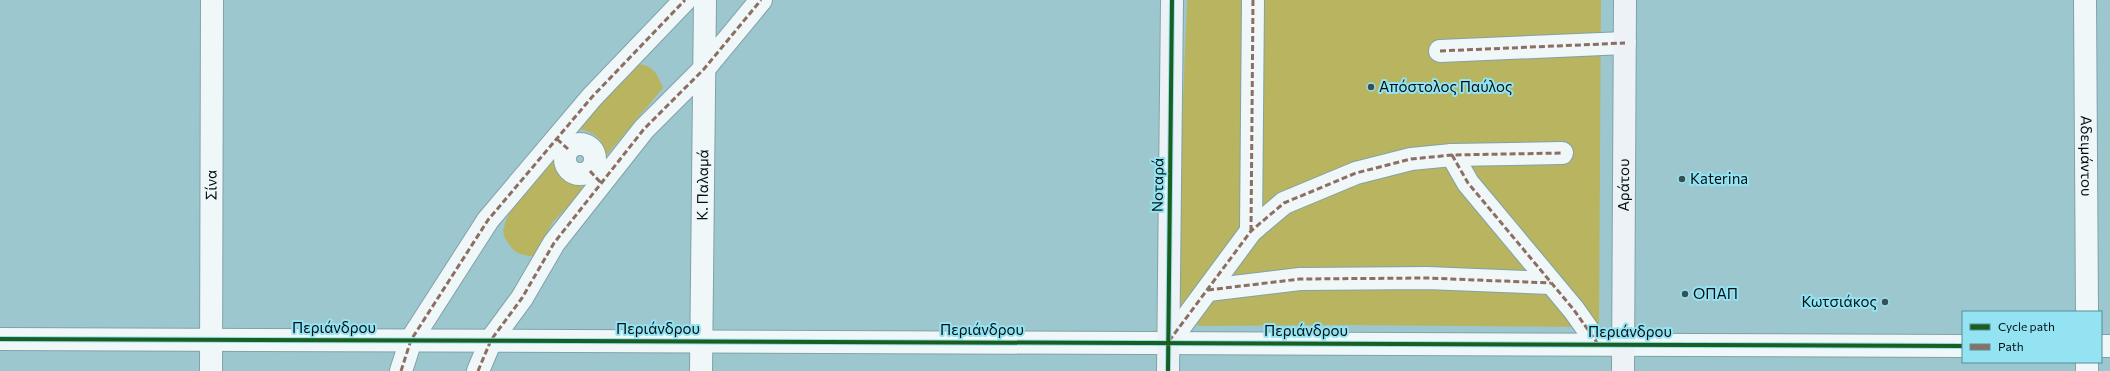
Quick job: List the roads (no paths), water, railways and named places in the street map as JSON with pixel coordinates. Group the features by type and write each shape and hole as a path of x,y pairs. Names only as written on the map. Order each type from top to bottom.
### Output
{"street":[{"name":"Σίνα","path":"211,371 212,0"},
{"path":"400,371 411,340 488,220 562,144 592,98 685,0"},
{"name":"Κ. Παλαμά","path":"701,371 705,0"},
{"path":"478,371 491,340 522,298 554,243 596,177 704,69 761,0"},
{"name":"Νοταρά","path":"1168,371 1172,0"},
{"path":"1251,231 1253,0"},
{"name":"Αράτου","path":"1623,371 1625,0"},
{"name":"Αδειμάντου","path":"2085,0 2087,311"},
{"path":"1440,51 1625,43"},
{"path":"562,144 564,159 568,169 571,172 596,177"},
{"path":"1168,343 1251,231 1284,203 1356,172 1411,159 1452,155 1562,153"},
{"path":"1452,155 1468,184 1551,283 1598,344"},
{"path":"1208,290 1300,279 1427,278 1551,283"},
{"name":"Περιάνδρου","path":"0,338 1962,346"}],"place":[{"name":"Απόστολος Παύλος","path":"1371,87"},
{"name":"Katerina","path":"1682,179"},
{"name":"ΟΠΑΠ","path":"1685,294"},
{"name":"Κωτσιάκος","path":"1885,302"}]}
